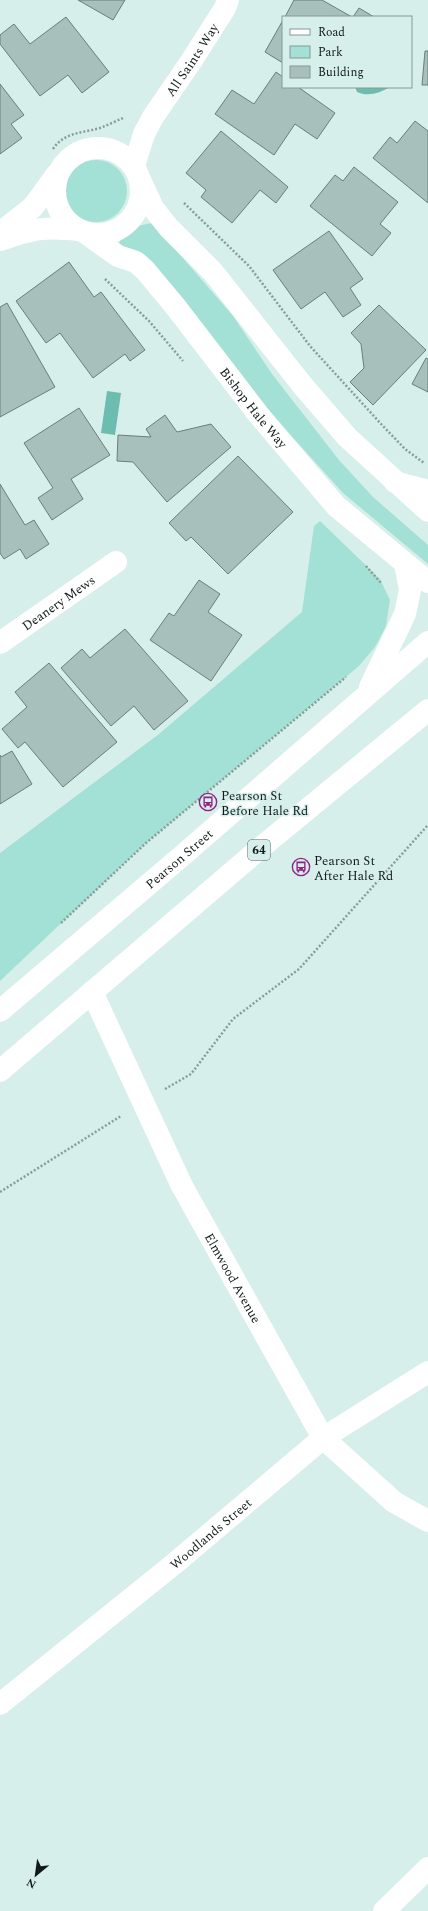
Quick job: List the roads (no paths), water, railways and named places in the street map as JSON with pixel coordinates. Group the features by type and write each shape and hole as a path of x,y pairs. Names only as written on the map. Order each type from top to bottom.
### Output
{"street":[{"name":"All Saints Way","path":"152,117 192,60 225,8 228,0"},
{"path":"0,233 33,208 68,159 80,151 95,148 133,134 152,117"},
{"path":"0,240 32,229 55,227 97,234 122,227 132,218 138,206 141,193 137,173 144,134 152,117"},
{"path":"95,148 110,149 123,156 137,173 153,208 169,228 214,272 303,386 347,437 428,511"},
{"path":"59,171 54,184 55,198 59,211 68,222 82,231"},
{"name":"Bishop Hale Way","path":"82,231 118,256 136,262 145,270 175,306 258,414 336,506 428,582"},
{"path":"395,482 428,491"},
{"name":"Deanery Mews","path":"0,643 116,562"},
{"path":"367,694 405,614 410,590 405,564"},
{"name":"Pearson Street","path":"0,1011 183,855 428,642"},
{"name":"64","path":"0,1071 258,850 428,710"},
{"name":"Elmwood Avenue","path":"92,992 182,1186 323,1438 394,1502 428,1521"},
{"name":"Woodlands Street","path":"0,1704 174,1564 323,1438 428,1372"},
{"path":"384,1911 428,1868"}],"place":[{"name":"Pearson St Before Hale Rd","path":"208,802"},
{"name":"Pearson St After Hale Rd","path":"301,867"}]}
